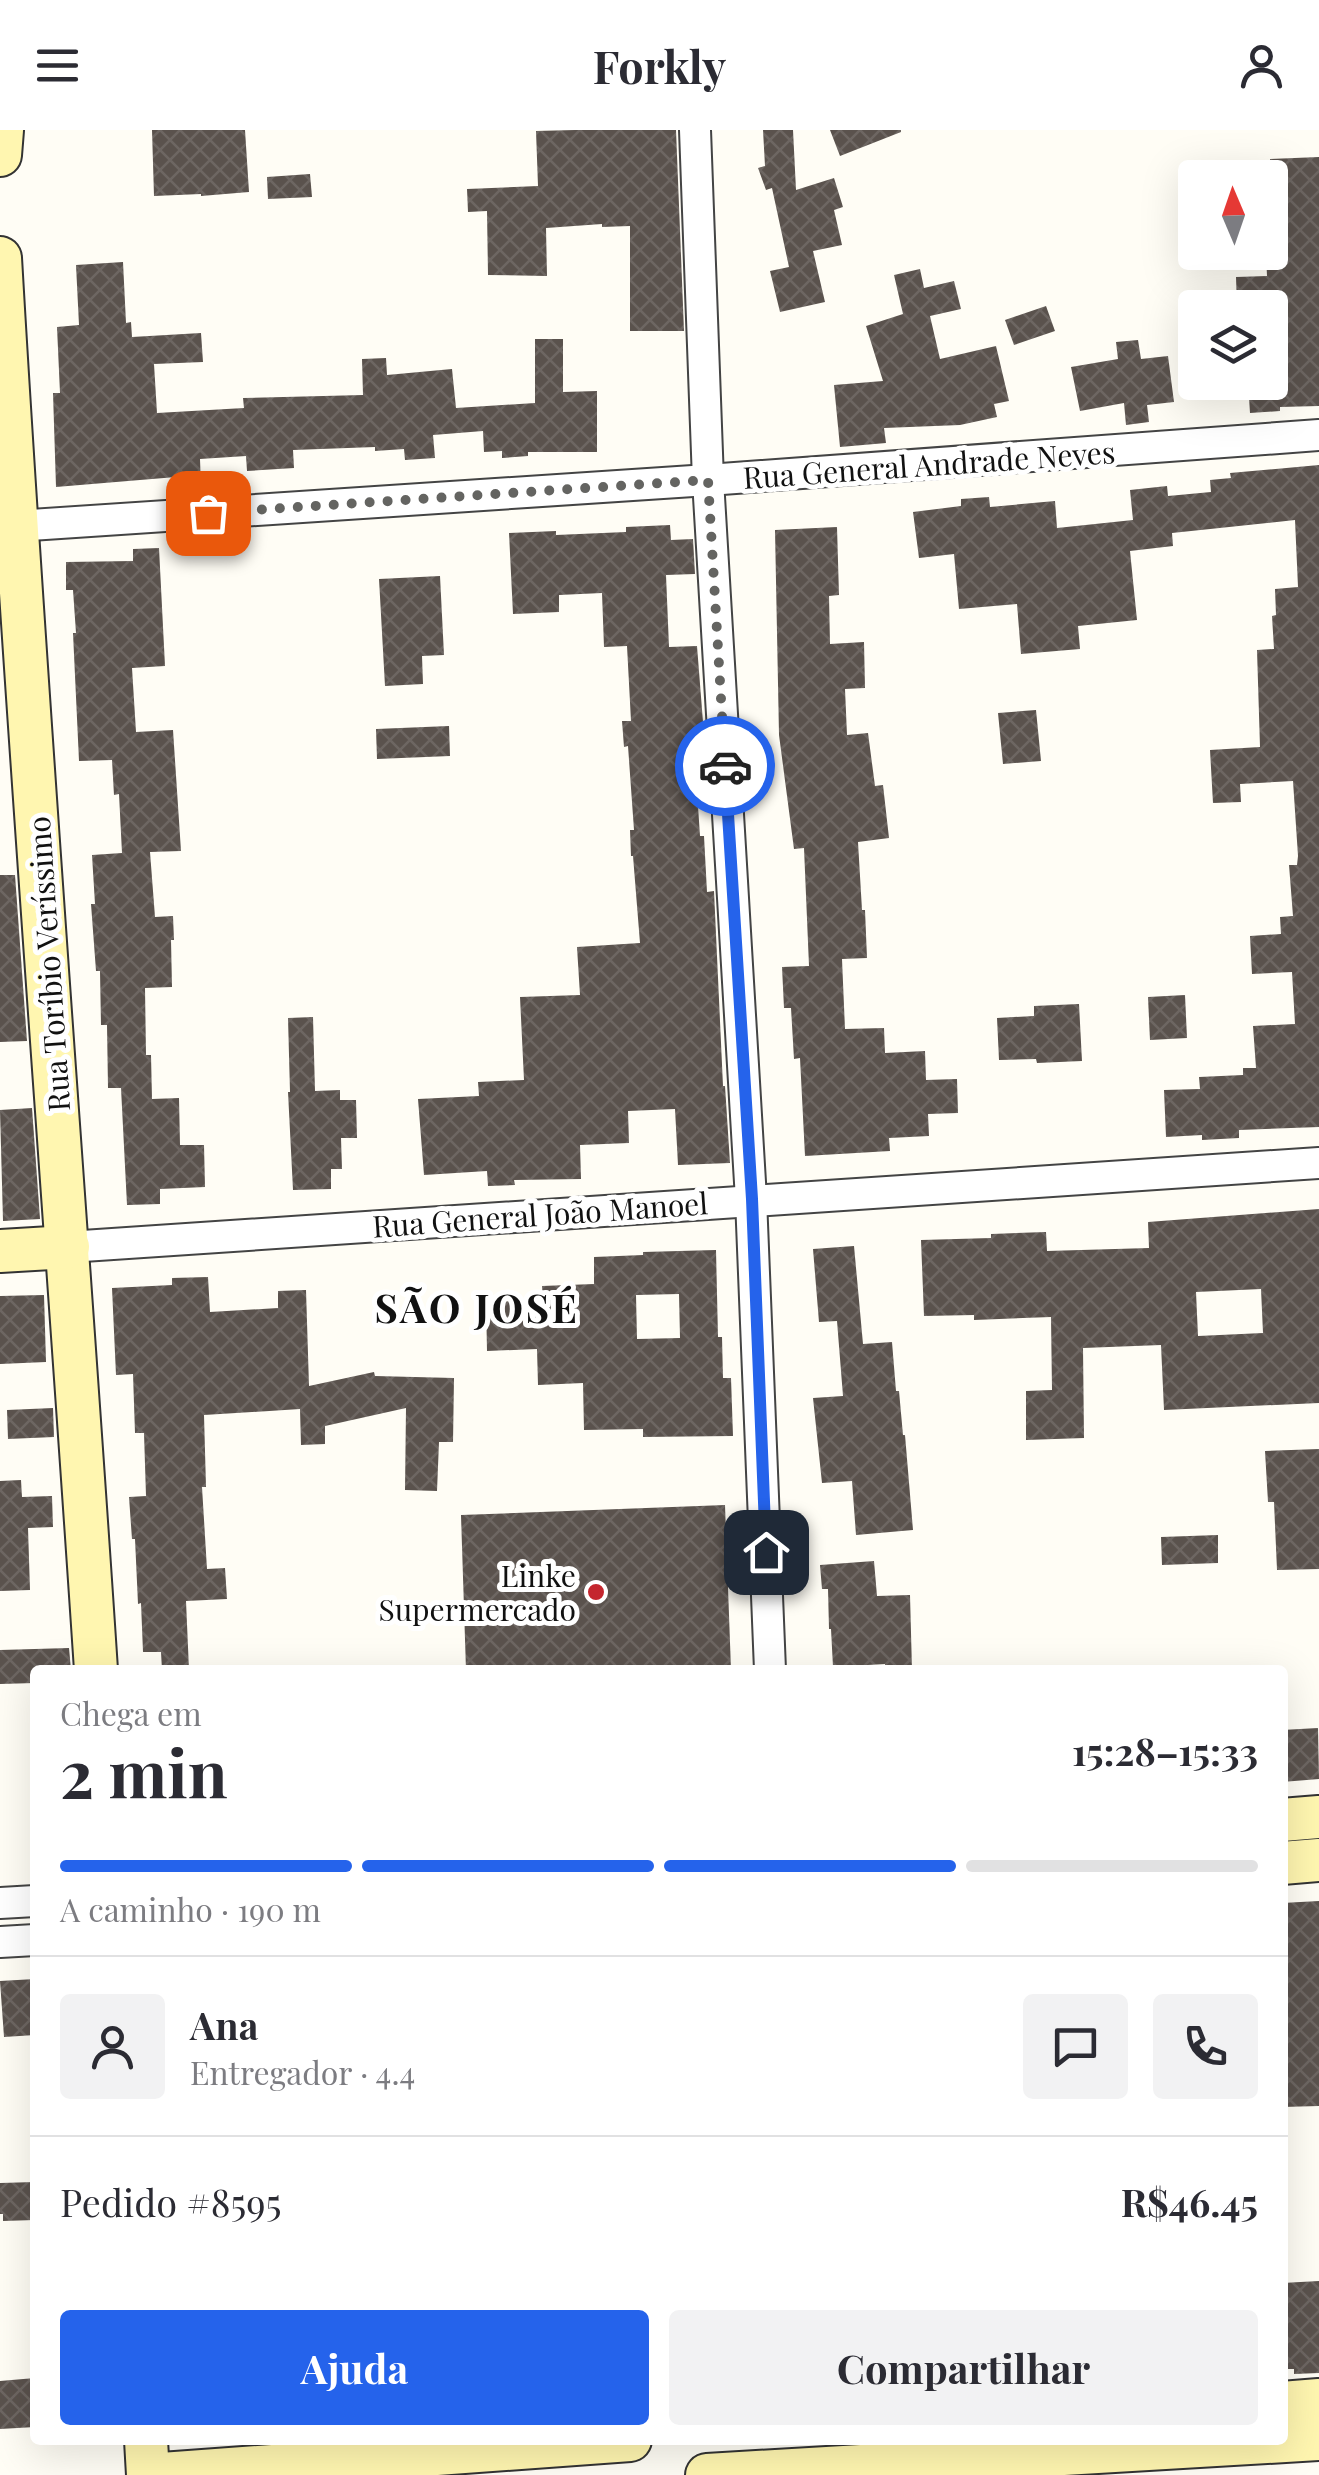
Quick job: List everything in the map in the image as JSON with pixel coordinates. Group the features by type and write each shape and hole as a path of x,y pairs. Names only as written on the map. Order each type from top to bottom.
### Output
{"main road":[{"path":"0,155 2,130"},
{"name":"Rua Toríbio Veríssimo","path":"0,258 8,527 68,1247 96,1665"},
{"name":"Rua General João Manoel","path":"0,1251 68,1247"},
{"path":"1288,1820 1319,1817"},
{"path":"1288,1862 1319,1860"},
{"path":"1288,2402 1319,2400"},
{"path":"1288,2440 1319,2439"},
{"path":"146,2445 148,2475 587,2459 619,2445"},
{"path":"707,2475 791,2462 1128,2445"}],"street":[{"path":"696,130 708,480 752,1199 770,1665"},
{"name":"Rua General Andrade Neves","path":"8,527 1319,435"},
{"name":"Rua General João Manoel","path":"68,1247 1319,1162"},
{"path":"0,1903 30,1901"},
{"path":"0,1942 30,1940"}],"building":[{"path":"152,130 245,130 249,192 154,196"},
{"path":"676,130 684,331 630,331 630,226 546,228 547,276 488,275 487,211 468,212 467,189 538,186 536,131"},
{"path":"763,130 793,130 796,190 834,178 843,207 834,210 842,245 813,251 825,302 780,312 770,271 789,267 772,188 766,190 758,168 765,166"},
{"path":"830,130 901,130 901,132 840,156"},
{"path":"1319,157 1319,406 1250,413 1249,400 1288,400 1288,290 1236,290 1236,277 1267,276 1267,270 1288,270 1288,160 1270,159"},
{"path":"310,174 312,197 268,199 267,177"},
{"path":"123,262 126,323 131,322 132,337 201,333 203,362 154,364 157,413 244,408 243,398 363,395 362,359 386,358 387,375 452,369 456,408 535,403 535,339 563,339 563,392 597,391 597,452 528,452 528,456 502,458 502,451 484,452 483,431 433,435 435,458 405,460 404,449 375,451 375,447 293,450 294,468 247,471 246,456 200,459 201,487 177,489 176,477 56,487 53,393 60,393 57,327 79,325 76,265"},
{"path":"920,269 924,288 954,281 961,309 930,316 940,359 996,346 1009,401 994,404 997,417 960,425 884,428 886,443 840,447 834,385 883,381 866,326 903,314 894,275"},
{"path":"1046,306 1055,331 1014,345 1005,320"},
{"path":"1138,340 1141,359 1168,356 1174,402 1147,405 1149,422 1126,425 1124,403 1080,411 1071,367 1118,359 1116,342"},
{"path":"1319,465 1319,1127 1239,1130 1239,1138 1166,1137 1164,1090 1200,1089 1199,1077 1243,1075 1243,1068 1256,1068 1253,1026 1295,1024 1292,972 1252,974 1250,936 1281,934 1280,917 1293,916 1289,865 1297,865 1298,856 1293,781 1240,784 1241,802 1213,803 1210,750 1260,747 1257,650 1274,649 1275,589 1298,587 1295,520 1172,533 1173,546 1130,551 1137,620 1078,626 1080,649 1021,654 1017,604 959,609 954,554 919,558 913,512 961,506 961,499 989,497 990,507 1055,501 1057,528 1133,520 1130,490 1167,486 1168,496 1211,492 1210,480 1231,478 1230,473"},
{"path":"670,525 671,540 693,539 695,574 666,575 669,647 697,646 706,760 695,760 707,892 714,891 730,1163 678,1165 675,1109 628,1111 629,1143 580,1145 581,1179 514,1180 515,1185 488,1186 487,1171 424,1175 418,1099 479,1096 478,1082 524,1080 520,997 580,995 577,947 640,943 631,856 630,830 634,830 628,746 624,747 622,721 631,721 627,646 604,647 602,593 559,595 559,612 513,614 509,533 626,532 626,527"},
{"path":"837,527 839,595 829,596 830,644 864,642 865,688 845,689 847,735 868,733 875,786 883,785 889,838 858,842 867,958 842,959 845,1029 884,1028 885,1053 925,1051 926,1080 957,1079 958,1113 928,1114 929,1136 889,1138 890,1151 805,1156 800,1058 794,1059 791,1008 784,1008 782,967 809,966 804,848 794,849 779,735 775,530"},
{"path":"159,548 165,666 132,668 136,732 173,730 181,851 150,852 155,917 173,916 174,940 172,987 145,988 146,1055 151,1055 152,1099 179,1098 180,1145 204,1145 205,1187 160,1189 160,1204 127,1205 121,1088 108,1088 107,1025 101,1025 100,971 96,971 91,904 95,904 92,855 122,853 119,794 114,795 112,760 79,761 76,633 73,590 66,590 66,562 133,561 133,549"},
{"path":"440,576 444,655 422,656 423,684 385,686 379,579"},
{"path":"1036,710 1041,761 1003,764 998,713"},
{"path":"449,726 450,756 377,759 376,729"},
{"path":"0,875 15,875 27,1041 0,1042"},
{"path":"1185,995 1187,1038 1150,1040 1148,997"},
{"path":"1079,1004 1082,1061 999,1060 997,1018 1034,1016 1034,1006"},
{"path":"313,1017 315,1091 340,1090 340,1100 356,1100 357,1138 341,1138 342,1169 331,1169 331,1189 293,1190 288,1018"},
{"path":"32,1108 40,1219 3,1221 0,1110"},
{"path":"1319,1209 1319,1403 1164,1410 1161,1345 1083,1348 1084,1438 1026,1440 1026,1391 1052,1390 1051,1317 974,1320 974,1315 924,1316 921,1240 1046,1232 1047,1251 1149,1248 1148,1222","holes":["1261,1289 1263,1333 1198,1336 1196,1292"]},
{"path":"854,1246 863,1344 892,1342 913,1530 856,1535 852,1481 822,1483 813,1398 843,1396 837,1321 819,1322 813,1249"},
{"path":"716,1250 718,1337 722,1337 723,1378 731,1378 733,1436 643,1437 643,1429 584,1430 583,1383 538,1385 537,1349 487,1351 486,1302 543,1300 542,1286 594,1284 594,1257","holes":["679,1294 680,1338 637,1339 636,1295"]},
{"path":"208,1277 210,1312 278,1308 278,1291 306,1290 309,1386 374,1372 375,1376 454,1378 453,1442 439,1442 437,1491 405,1490 406,1408 325,1426 325,1444 301,1445 300,1409 204,1415 206,1487 202,1487 207,1569 225,1568 227,1599 186,1601 189,1665 162,1665 161,1652 143,1652 129,1497 146,1496 144,1433 135,1433 133,1374 116,1375 112,1288 172,1285 172,1278"},
{"path":"44,1295 46,1362 0,1364 0,1296"},
{"path":"53,1408 54,1437 8,1439 7,1410"},
{"path":"1319,1449 1319,1569 1277,1570 1274,1502 1268,1502 1265,1451"},
{"path":"21,1480 22,1497 52,1496 53,1527 28,1528 30,1590 0,1591 0,1481"},
{"name":"Linke Supermercado","path":"725,1505 731,1665 466,1665 461,1515"},
{"path":"1218,1535 1218,1563 1162,1565 1161,1537"},
{"path":"874,1561 877,1596 910,1595 912,1665 833,1665 828,1589 822,1589 820,1565"},
{"path":"69,1648 71,1665 30,1665 30,1683 0,1684 0,1650"},
{"path":"1318,1728 1319,1779 1288,1782 1288,1730"},
{"path":"1319,1901 1319,2106 1288,2107 1288,1903"},
{"path":"30,1979 30,2035 4,2037 0,1981"},
{"path":"30,2182 30,2220 3,2221 0,2183"},
{"path":"1319,2281 1319,2373 1294,2374 1294,2369 1288,2369 1288,2283"},
{"path":"30,2378 30,2427 0,2429 0,2381"}],"way so far":[{"path":"208,513 708,480 725,766"}],"place":[{"name":"Linke Supermercado","path":"596,1592"}],"district":[{"name":"SÃO JOSÉ","path":"477,1306"}],"route":[{"path":"725,766 752,1199 766,1552"}]}
